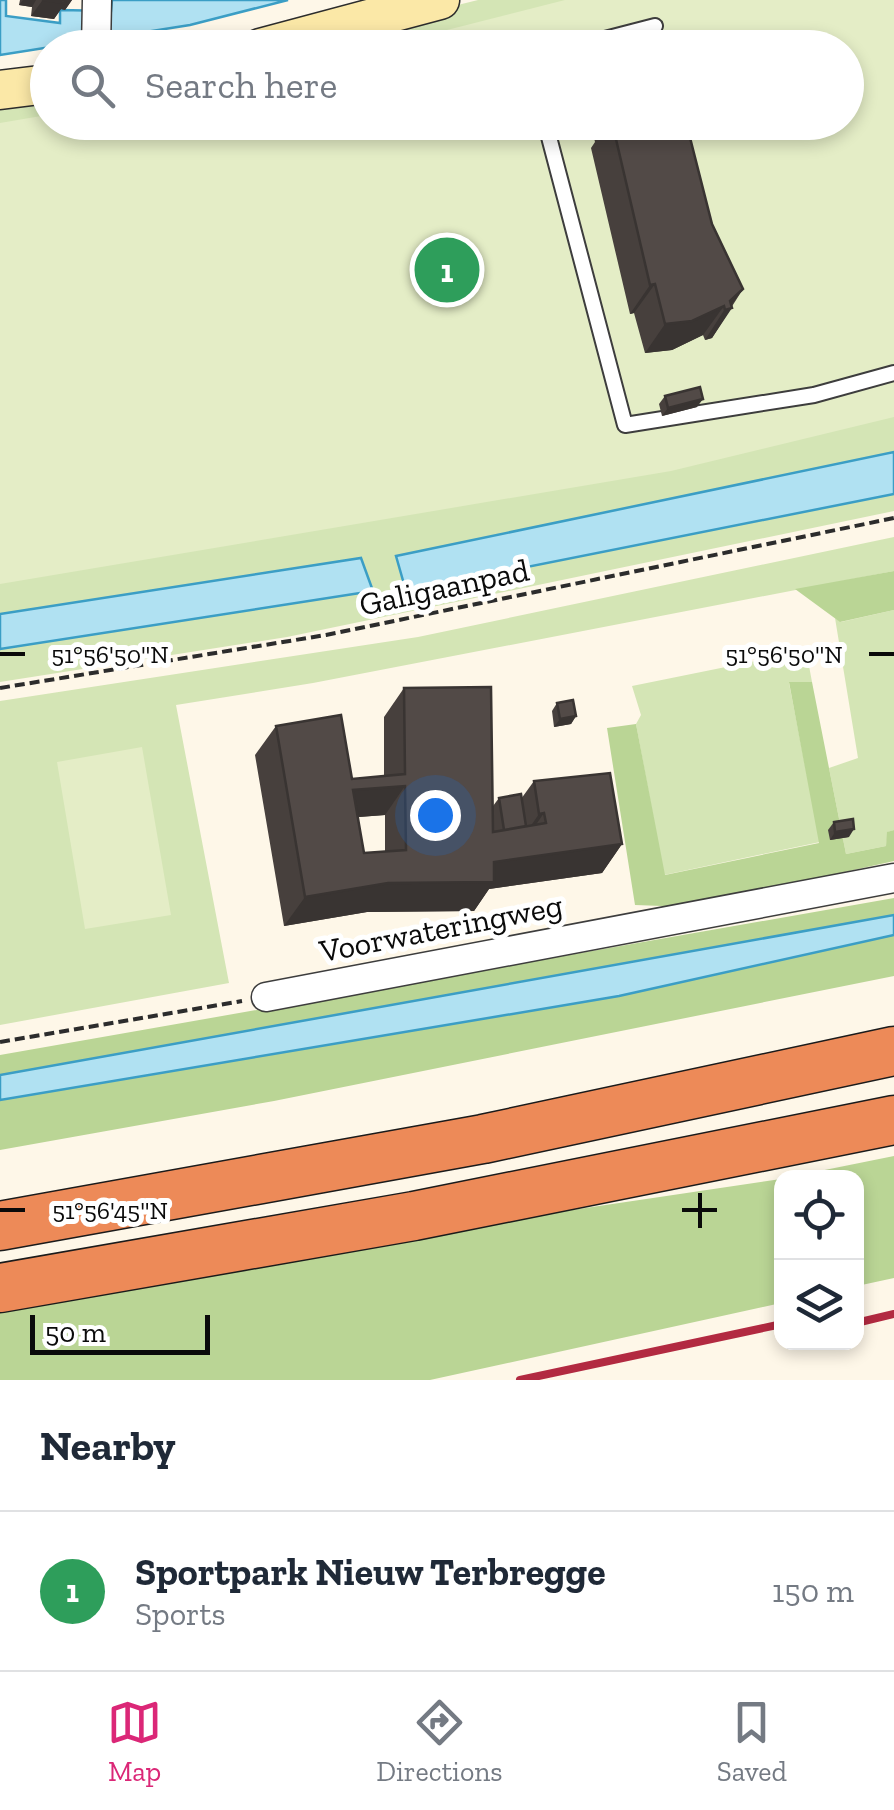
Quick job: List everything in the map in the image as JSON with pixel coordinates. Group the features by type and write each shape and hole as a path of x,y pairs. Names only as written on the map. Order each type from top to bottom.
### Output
{"highway":[{"path":"0,1226 483,1140 894,1051"},
{"path":"0,1288 414,1216 894,1120"}],"street":[{"path":"313,30 374,9 440,0"},
{"path":"96,30 97,4"},
{"path":"0,90 30,86"},
{"name":"Voorwateringweg","path":"266,996 894,878"}],"lane":[{"path":"640,30 656,26"},
{"path":"551,140 624,425 814,395 894,373"}],"path":[{"name":"Galigaanpad","path":"0,688 326,635 894,518"},
{"path":"0,1042 266,996"}],"green space":[{"path":"478,0 591,0 483,30 357,30"},
{"path":"565,0 894,0 894,417 671,471 0,584 0,123 30,118 30,140 864,140 864,30 447,30"},
{"path":"30,89 30,140 106,140 894,385 894,452 397,556 406,591 894,494 894,511 287,637 0,682 0,649 373,590 360,558 0,614 0,93"},
{"path":"894,537 894,571 313,683 176,705 229,983 0,1025 0,701 418,637"},
{"path":"894,571 894,610 840,622 795,589"},
{"path":"894,610 894,830 888,832 886,846 846,854 829,768 858,758 835,618 841,622"},
{"path":"799,652 807,655 812,682 789,683 820,842 664,875 636,724 641,715 632,686"},
{"path":"789,682 812,682 846,854 886,846 887,832 894,830 894,861 689,907 635,905 607,728 636,724 665,875 819,843"},
{"path":"142,747 171,915 85,929 57,762"},
{"path":"894,898 894,915 0,1075 0,1055"},
{"path":"894,935 894,976 274,1101 0,1150 0,1100 619,996"},
{"path":"894,1156 894,1278 864,1284 864,1170 825,1170"},
{"path":"774,1180 774,1305 430,1380 0,1380 0,1309 492,1222"}],"water":[{"path":"0,0 6,0 6,16 60,23 60,10 111,11 112,0 288,0 158,30 30,30 30,50 0,55"},
{"path":"894,452 894,494 406,591 396,556"},
{"path":"361,558 373,591 0,649 0,614"},
{"path":"894,915 894,935 619,996 0,1100 0,1075"}],"building":[{"path":"616,140 691,140 712,224 743,289 730,301 732,308 725,310 724,306 692,321 665,324 655,284 650,285"},
{"path":"700,387 703,399 668,408 665,396"},
{"path":"491,687 493,832 546,823 544,813 539,814 534,781 610,773 622,844 494,862 494,882 388,883 305,897 276,726 341,715 352,779 405,774 404,688","holes":["405,786 406,850 364,853 353,790"]},
{"path":"573,700 576,716 560,719 557,703"},
{"path":"521,794 526,826 504,830 499,798"},
{"path":"853,819 854,829 835,832 834,822"}],"railway":[{"path":"864,1321 894,1314"},
{"path":"520,1380 774,1326"}],"place":[{"name":"Sportpark Nieuw Terbregge","path":"447,270"}]}
